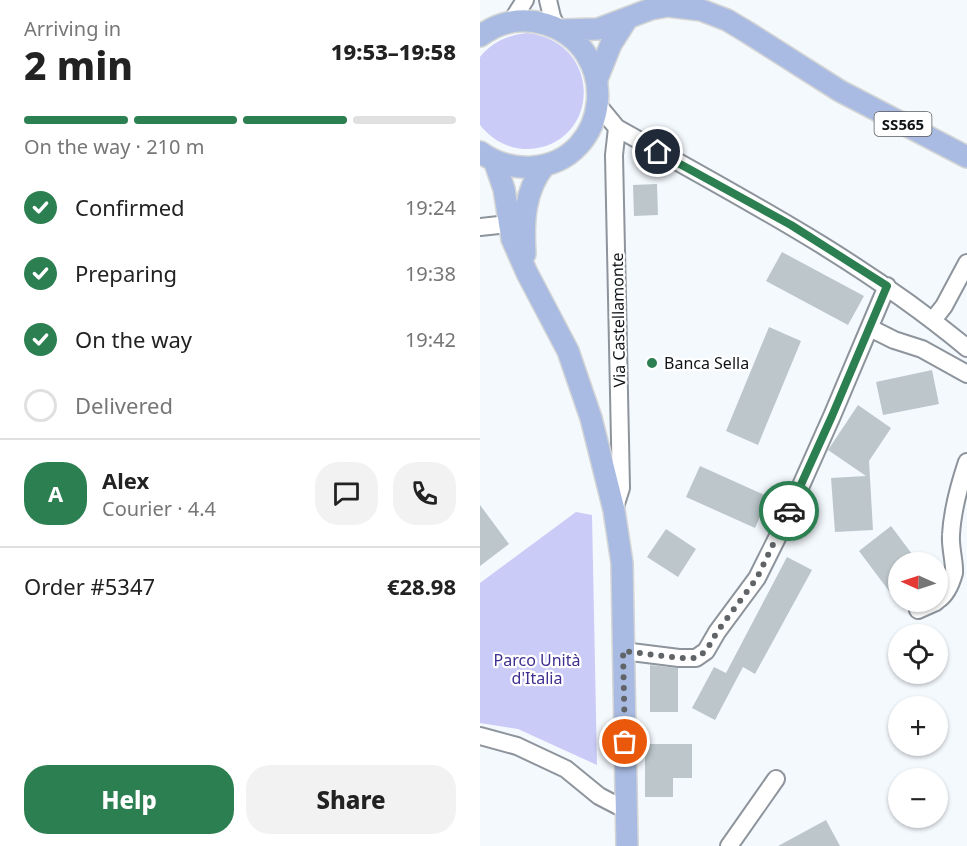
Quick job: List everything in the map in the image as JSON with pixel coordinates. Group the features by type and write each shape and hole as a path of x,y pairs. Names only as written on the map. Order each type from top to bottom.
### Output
{"main road":[{"name":"SS565","path":"492,28 534,21 559,29 598,29 651,9 668,6 701,10 727,20 840,91 964,157"},
{"name":"SS565","path":"597,79 611,44 627,19"},
{"name":"SS565","path":"485,157 522,168 545,165 565,156 576,147 592,125 598,105 597,79 592,64 585,51 559,29"},
{"name":"Via Castellamonte","path":"485,157 504,189 508,224 518,255 568,351 591,418 614,510 622,563 627,846"},
{"name":"Via Castellamonte","path":"527,273 524,238 525,212 535,179 545,165"}],"street":[{"path":"492,28 525,0"},
{"path":"548,0 552,17 559,29"},
{"path":"696,0 727,20"},
{"path":"598,105 617,128 791,225 887,286 967,348"},
{"name":"Via Castellamonte","path":"614,510 621,488 614,155 617,128"},
{"path":"481,225 508,224"},
{"path":"933,320 944,306 967,263"},
{"path":"623,651 696,658 706,651 723,622 757,578 782,528 887,286"},
{"path":"870,328 894,340 922,349 967,374"},
{"path":"948,589 954,570 951,533 959,485 967,462"},
{"path":"480,736 517,746 566,769 599,796 626,810"},
{"path":"729,846 776,779"}],"green space":[{"path":"527,33 552,40 570,54 581,73 584,93 580,113 569,131 552,144 528,149 501,143 480,125 480,57 501,40"},
{"name":"Parco Unità d'Italia","path":"576,512 592,515 597,765 518,729 480,723 480,583"}],"building":[{"path":"657,184 658,215 634,216 633,185"},
{"path":"782,252 864,296 848,325 766,281"},
{"path":"769,327 801,341 758,445 726,431"},
{"path":"932,370 939,404 883,415 876,382"},
{"path":"858,405 891,428 869,461 873,530 835,532 831,478 866,476 828,450"},
{"path":"700,466 769,497 755,528 686,497"},
{"path":"480,505 509,544 480,566"},
{"path":"891,526 910,552 888,552 888,590 859,551"},
{"path":"666,529 696,549 678,577 647,557"},
{"path":"787,557 812,570 755,674 743,667 715,720 692,708 714,667 726,673"},
{"path":"650,665 678,668 678,712 650,712"},
{"path":"645,744 692,744 692,778 673,778 673,797 645,797"},
{"path":"826,820 840,846 778,846"}],"way so far":[{"path":"625,742 623,651 679,658 696,658 706,651 736,604 757,578 789,511"}],"place":[{"name":"Banca Sella","path":"652,363"}],"route":[{"path":"658,152 791,225 887,286 789,511"}]}
